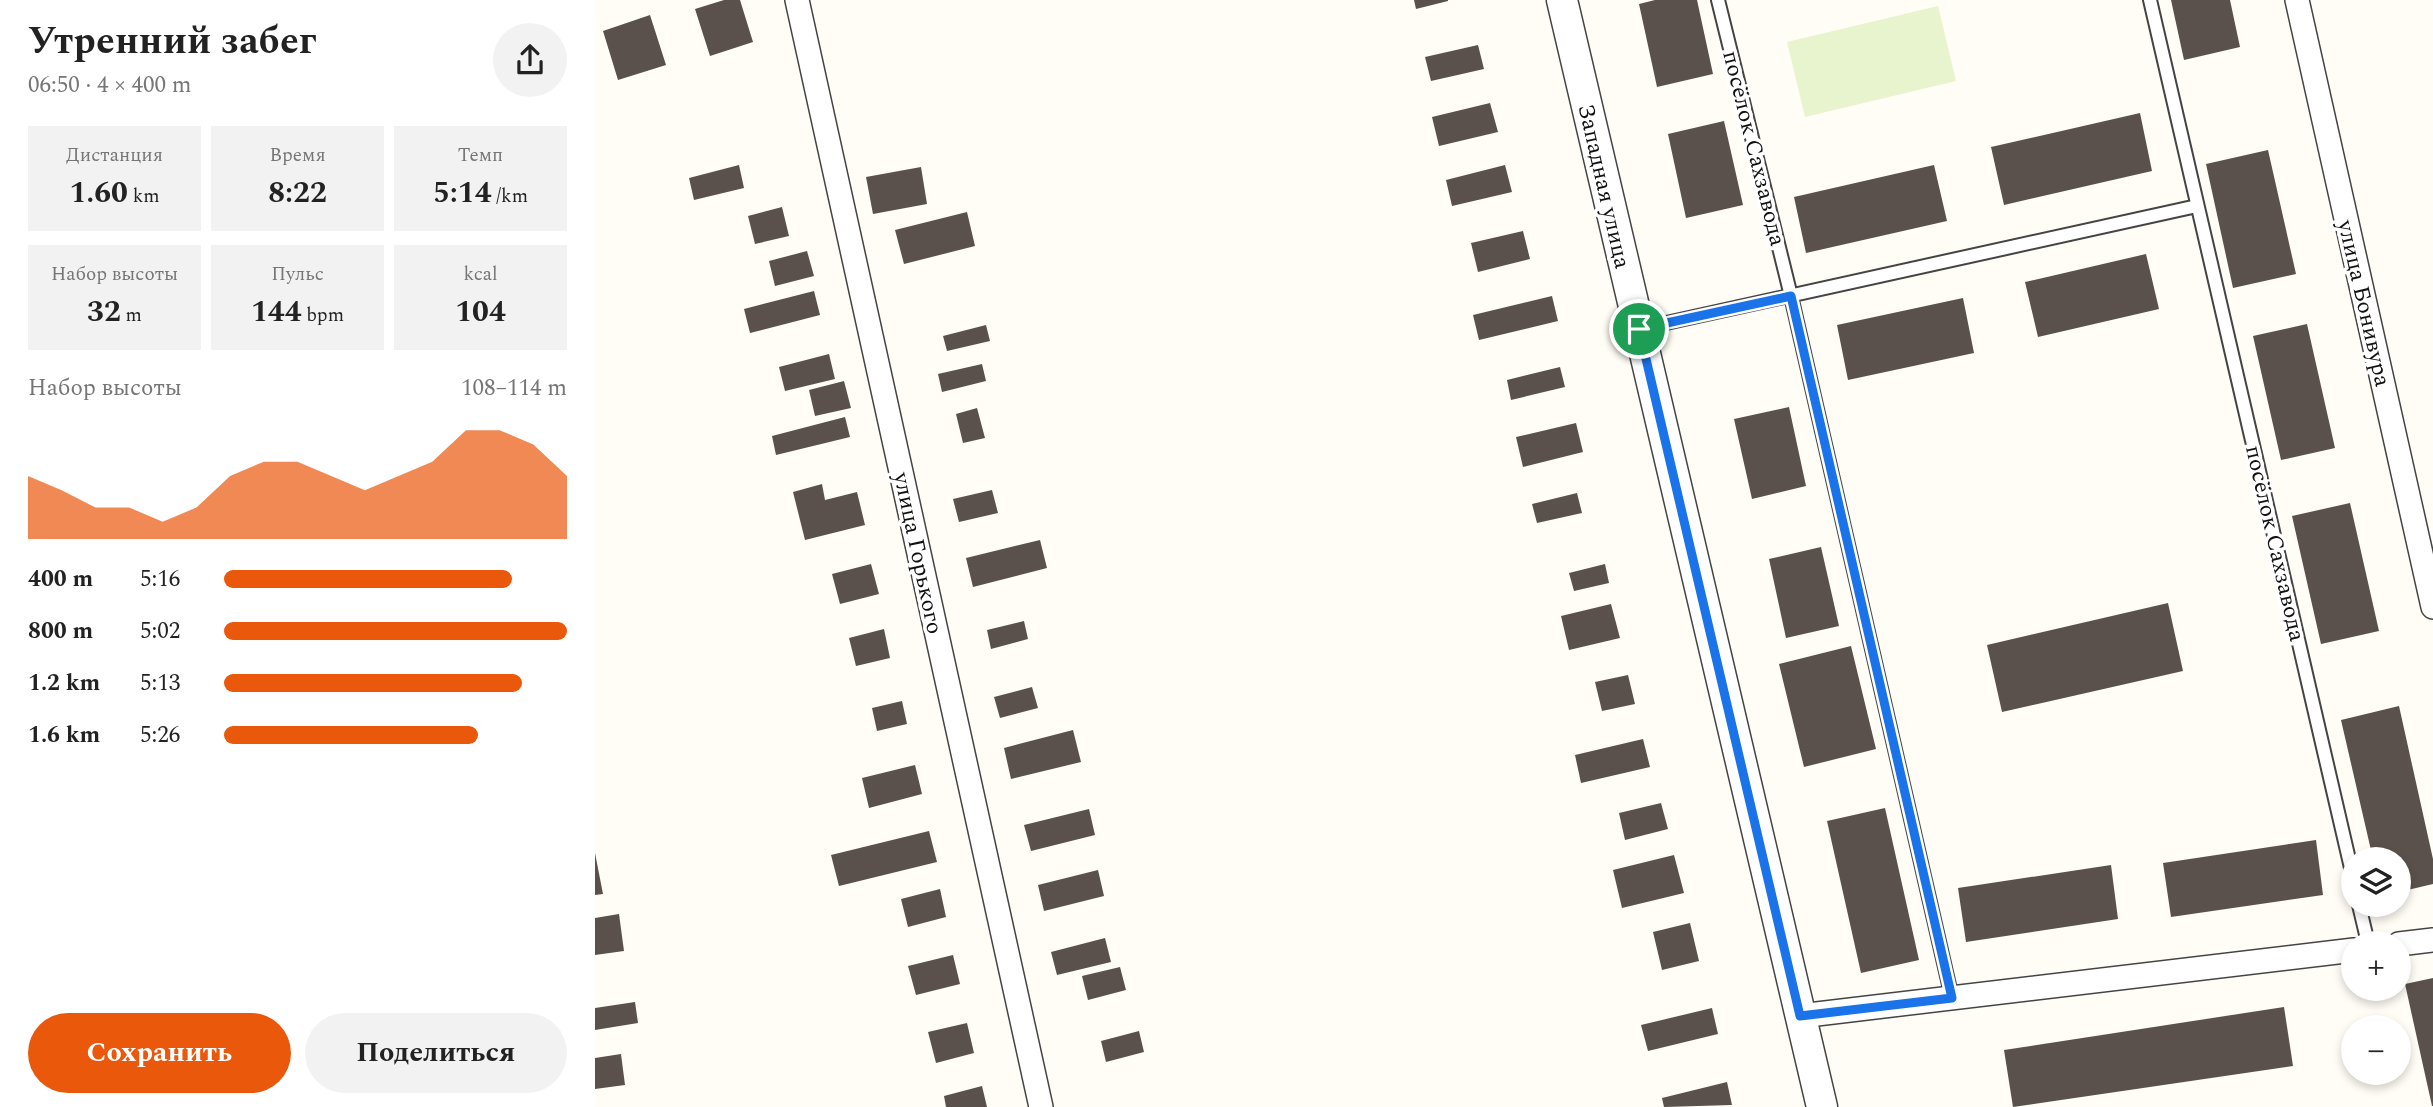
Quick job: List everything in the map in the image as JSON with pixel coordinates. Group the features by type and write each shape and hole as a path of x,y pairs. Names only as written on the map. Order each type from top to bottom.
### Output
{"street":[{"name":"улица Горького","path":"797,0 1041,1107"},
{"name":"Западная улица","path":"1562,0 1822,1107"},
{"name":"улица Бонивура","path":"2297,0 2433,607"},
{"path":"2411,943 2433,940"},
{"path":"1800,1016 2341,952"}],"lane":[{"name":"посёлок Сахзавода","path":"1718,0 1791,296 1952,998"},
{"name":"посёлок Сахзавода","path":"2150,0 2346,847"},
{"path":"1639,329 2197,206"}],"green space":[{"path":"1938,6 1956,81 1805,117 1787,42"}],"building":[{"path":"724,0 740,0 753,42 710,56 695,9"},
{"path":"1414,0 1448,0 1448,1 1416,9"},
{"path":"1655,0 1697,0 1713,74 1657,87 1639,4"},
{"path":"2171,0 2230,0 2240,47 2184,60"},
{"path":"650,15 666,65 618,80 603,31"},
{"path":"1478,45 1484,69 1431,81 1425,57"},
{"path":"1490,103 1498,132 1439,146 1432,117"},
{"path":"2140,113 2152,171 2004,205 1991,147"},
{"path":"1724,121 1743,205 1686,218 1668,134"},
{"path":"2268,150 2296,274 2233,288 2206,164"},
{"path":"739,165 744,188 694,200 689,178"},
{"path":"1505,165 1512,192 1452,206 1446,180"},
{"path":"1934,165 1947,221 1806,253 1794,197"},
{"path":"921,167 927,204 873,214 866,177"},
{"path":"782,207 789,236 755,244 748,216"},
{"path":"967,212 975,246 904,264 895,230"},
{"path":"1523,231 1530,259 1478,272 1471,243"},
{"path":"807,251 814,276 775,286 769,261"},
{"path":"2146,254 2159,309 2038,337 2025,282"},
{"path":"814,291 820,315 750,333 744,309"},
{"path":"1552,296 1558,321 1479,340 1473,315"},
{"path":"1963,298 1974,353 1848,380 1837,325"},
{"path":"2307,324 2335,448 2281,460 2253,336"},
{"path":"986,325 990,341 947,351 943,336"},
{"path":"829,354 835,379 785,391 779,367"},
{"path":"982,364 986,381 942,392 938,374"},
{"path":"1560,367 1565,387 1511,400 1507,380"},
{"path":"844,381 851,408 815,416 809,390"},
{"path":"1789,407 1806,486 1752,499 1734,419"},
{"path":"977,408 985,438 963,443 956,414"},
{"path":"845,417 850,437 776,455 772,436"},
{"path":"1576,423 1583,452 1523,467 1516,437"},
{"path":"822,484 825,500 857,492 865,525 805,540 793,492"},
{"path":"992,490 998,513 959,522 953,499"},
{"path":"1577,493 1582,513 1537,523 1532,504"},
{"path":"2350,503 2379,631 2321,644 2292,516"},
{"path":"1040,540 1047,568 973,587 966,558"},
{"path":"1821,547 1839,626 1786,638 1769,559"},
{"path":"871,564 879,594 840,604 832,574"},
{"path":"1605,564 1609,583 1574,591 1569,573"},
{"path":"2168,603 2183,671 2002,712 1987,645"},
{"path":"1611,604 1620,638 1569,650 1561,616"},
{"path":"1024,621 1028,639 991,649 987,630"},
{"path":"884,629 890,658 856,666 849,638"},
{"path":"1851,646 1876,749 1804,767 1779,664"},
{"path":"1628,675 1635,704 1602,711 1595,682"},
{"path":"1032,687 1038,708 1000,718 994,697"},
{"path":"902,701 907,724 877,731 872,708"},
{"path":"2399,706 2433,859 2433,884 2411,889 2411,847 2370,847 2341,720"},
{"path":"1073,730 1081,762 1011,779 1004,748"},
{"path":"1643,739 1650,767 1581,783 1575,755"},
{"path":"915,765 922,794 869,808 862,778"},
{"path":"1661,803 1668,829 1625,840 1619,813"},
{"path":"1885,808 1919,960 1861,973 1827,821"},
{"path":"1089,809 1095,835 1031,851 1024,825"},
{"path":"929,831 937,862 839,886 831,855"},
{"path":"2316,840 2323,895 2171,917 2163,863"},
{"path":"595,853 603,894 595,895"},
{"path":"1674,855 1684,893 1622,908 1613,870"},
{"path":"2111,865 2118,919 1966,942 1958,888"},
{"path":"1098,870 1104,896 1044,911 1038,885"},
{"path":"940,889 946,917 908,927 901,899"},
{"path":"619,914 624,951 595,955 595,918"},
{"path":"1690,923 1699,961 1662,970 1653,932"},
{"path":"1105,938 1111,962 1057,975 1051,952"},
{"path":"953,955 960,984 916,995 908,966"},
{"path":"1120,967 1126,990 1088,1000 1082,976"},
{"path":"2433,978 2433,1106 2409,1001 2411,1001 2411,983"},
{"path":"635,1002 638,1023 595,1030 595,1008"},
{"path":"2284,1007 2293,1066 2013,1107 2004,1050"},
{"path":"1712,1008 1718,1034 1648,1051 1641,1025"},
{"path":"967,1023 974,1053 936,1063 928,1032"},
{"path":"1139,1031 1144,1052 1106,1062 1101,1041"},
{"path":"621,1054 625,1085 595,1089 595,1058"},
{"path":"1727,1082 1732,1105 1664,1107 1662,1098"},
{"path":"982,1086 987,1107 946,1107 944,1096"}],"route":[{"path":"1791,296 1952,998 1800,1016 1639,329 1791,296"}]}
